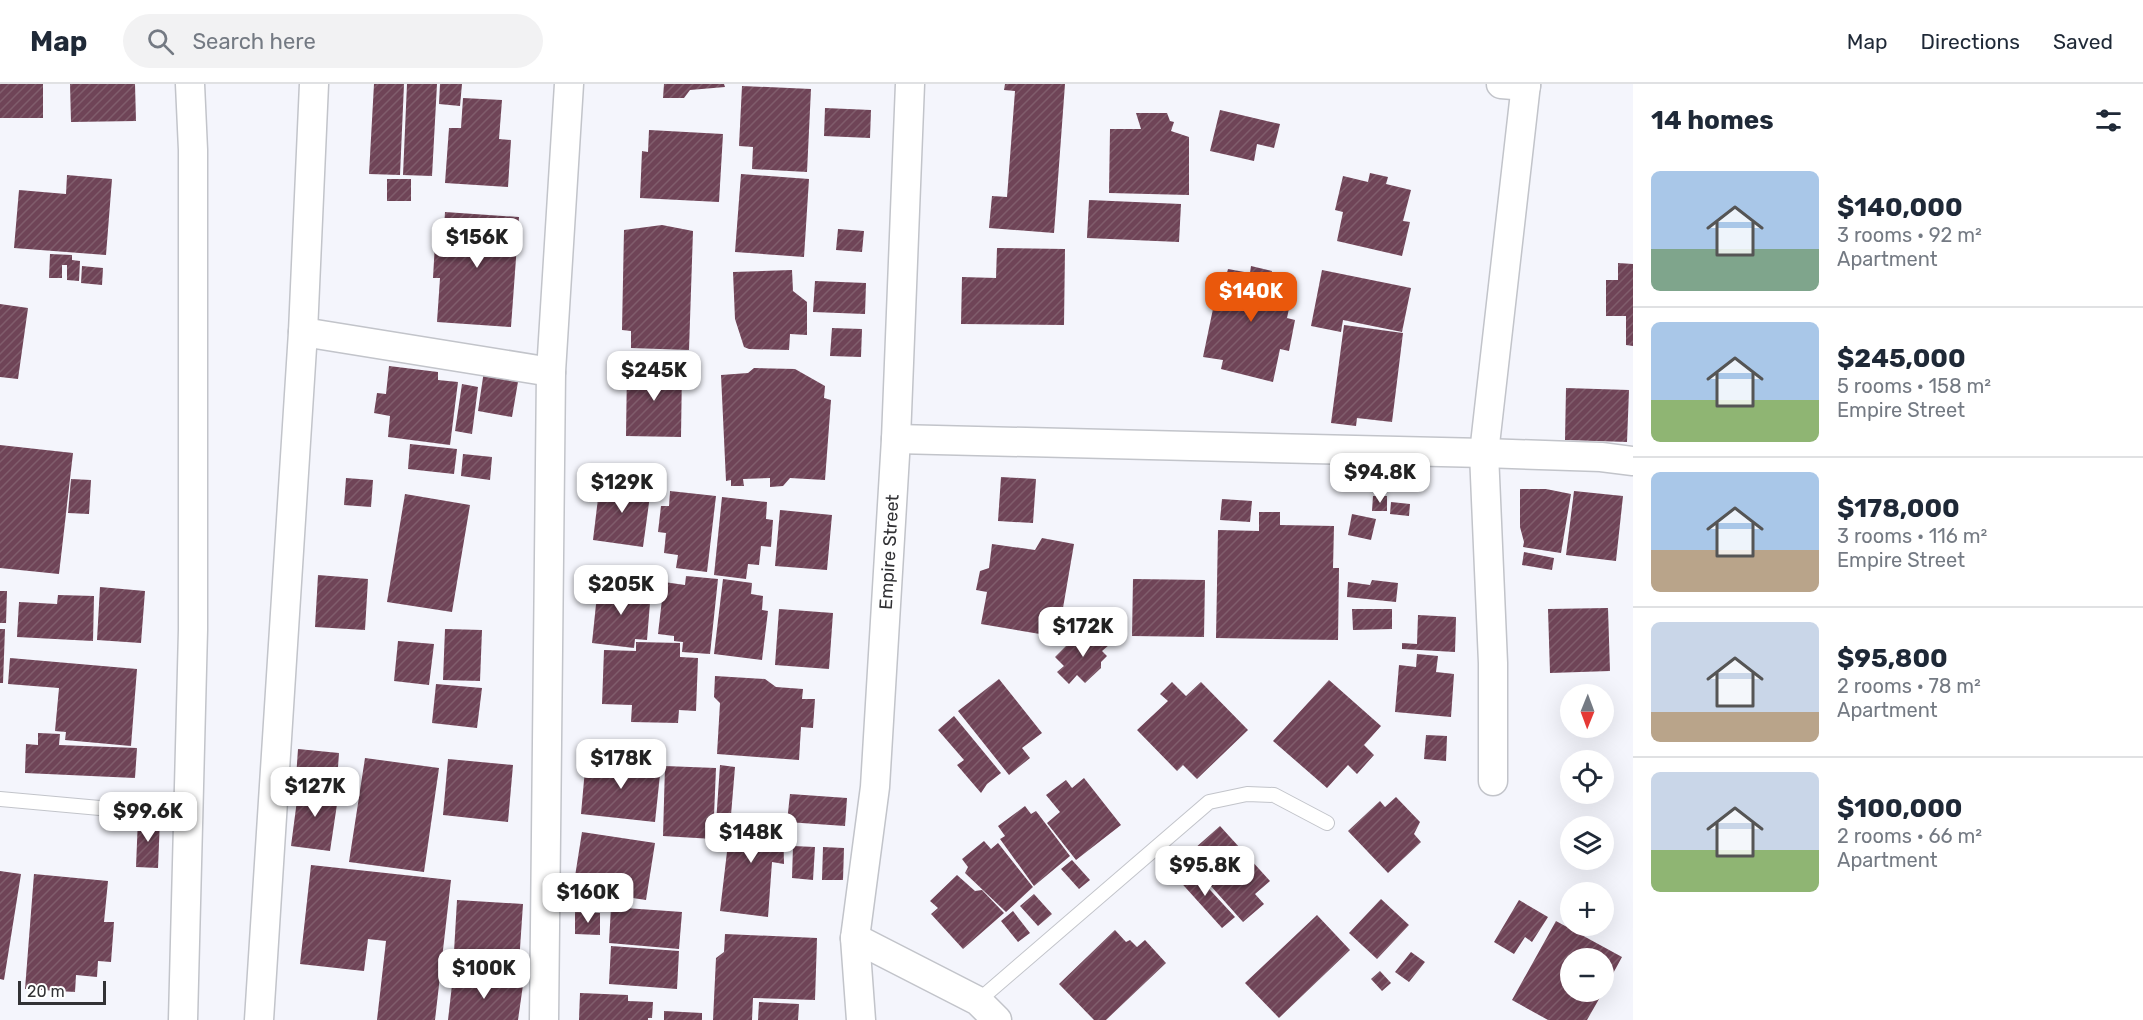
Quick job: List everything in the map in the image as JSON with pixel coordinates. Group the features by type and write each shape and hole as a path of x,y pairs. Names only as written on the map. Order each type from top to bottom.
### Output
{"street":[{"path":"183,1020 193,630 193,150 190,84"},
{"path":"259,1020 303,332 314,84"},
{"path":"544,1020 551,372 569,84"},
{"name":"Empire Street","path":"861,1020 855,938 876,787 896,439 910,84"},
{"path":"1493,781 1493,663 1484,453 1518,85"},
{"path":"303,332 551,372"},
{"path":"896,439 1484,453 1601,457 1633,461"},
{"path":"855,938 988,1010"}],"lane":[{"path":"988,1010 1209,802 1247,794 1274,795 1327,824"},
{"path":"0,799 188,816"}],"building":[{"path":"0,84 43,84 43,118 0,118"},
{"path":"70,84 135,84 136,121 71,122"},
{"path":"374,84 404,84 400,175 369,174"},
{"path":"407,84 437,84 432,176 403,175"},
{"path":"440,84 462,84 460,106 439,104"},
{"path":"664,84 724,84 725,87 690,90 684,98 663,98"},
{"path":"1005,84 1065,84 1054,233 989,228 992,196 1007,197 1015,91 1004,90"},
{"path":"742,86 811,89 807,172 752,169 753,147 739,146"},
{"path":"463,98 502,100 499,139 511,140 508,187 445,183 449,128 461,128"},
{"path":"825,108 871,110 870,138 824,136"},
{"path":"1220,110 1280,124 1274,148 1257,144 1254,161 1210,151"},
{"path":"1136,113 1167,113 1170,121 1174,122 1171,131 1189,137 1189,195 1109,193 1110,129 1141,129"},
{"path":"649,130 723,134 719,202 640,198 642,151 648,152"},
{"path":"1370,173 1388,177 1386,184 1411,190 1403,221 1410,222 1402,256 1337,241 1343,212 1335,210 1343,176 1368,182"},
{"path":"741,174 809,179 804,257 735,252"},
{"path":"67,175 112,179 106,255 14,248 19,190 66,194"},
{"path":"387,179 411,179 411,201 387,201"},
{"path":"1089,200 1181,204 1179,242 1087,238"},
{"path":"445,212 519,217 511,327 437,322 440,278 433,278 435,243 443,243"},
{"path":"662,225 693,231 689,350 631,348 631,331 622,330 624,230"},
{"path":"838,229 864,231 862,252 836,250"},
{"path":"997,248 1065,249 1064,325 961,324 962,277 996,278"},
{"path":"50,254 72,255 72,260 80,261 79,281 67,280 67,265 62,265 62,278 49,278"},
{"path":"1618,263 1633,264 1633,346 1626,345 1626,316 1606,316 1606,280 1618,280"},
{"path":"82,266 103,268 102,285 81,283"},
{"path":"1251,266 1272,271 1271,275 1295,280 1287,318 1295,320 1289,351 1280,349 1273,382 1221,369 1223,360 1203,357 1217,282 1224,283 1228,269 1250,273"},
{"path":"792,270 793,291 807,302 807,335 790,334 789,350 744,347 735,319 733,272"},
{"path":"1322,270 1411,288 1402,332 1343,320 1341,332 1311,326"},
{"path":"815,281 866,283 865,314 813,312"},
{"path":"0,304 28,308 18,379 0,377"},
{"path":"1344,325 1403,333 1392,422 1357,418 1356,426 1331,423"},
{"path":"832,328 862,329 861,357 830,356"},
{"path":"485,364 520,370 512,417 478,411"},
{"path":"389,366 438,372 438,380 458,382 450,445 388,437 390,416 374,413 377,393 386,394"},
{"path":"627,368 682,369 681,437 626,436"},
{"path":"754,368 795,369 825,386 824,398 831,400 825,480 790,478 783,486 770,487 770,478 743,479 744,486 731,486 731,480 726,481 721,375 748,373"},
{"path":"462,384 478,387 472,434 455,431"},
{"path":"1566,388 1629,390 1627,442 1565,440"},
{"path":"410,444 457,449 454,474 408,469"},
{"path":"0,445 73,453 59,574 0,568"},
{"path":"463,454 492,457 490,480 461,476"},
{"path":"1001,477 1036,479 1033,523 998,521"},
{"path":"346,478 373,480 371,507 344,505"},
{"path":"71,479 91,480 89,514 68,513"},
{"path":"600,482 651,488 643,547 593,540"},
{"path":"1520,489 1546,489 1571,494 1561,553 1523,547 1520,527"},
{"path":"670,491 716,496 707,572 676,568 678,555 664,553 666,533 658,532 661,506 669,506"},
{"path":"1574,491 1623,496 1616,561 1566,555"},
{"path":"405,494 470,505 452,612 387,602"},
{"path":"1373,496 1387,496 1387,511 1372,511"},
{"path":"722,497 767,502 766,519 773,520 771,547 761,546 759,565 748,564 746,579 714,575"},
{"path":"1222,499 1252,501 1250,522 1220,520"},
{"path":"1391,502 1410,504 1409,516 1390,514"},
{"path":"780,510 832,515 827,570 775,566"},
{"path":"1259,512 1280,512 1280,525 1334,526 1333,568 1339,568 1338,640 1216,638 1218,530 1259,531"},
{"path":"1352,514 1376,519 1371,540 1348,535"},
{"path":"1042,538 1074,544 1058,637 981,624 987,592 976,590 980,571 989,568 992,544 1035,550"},
{"path":"1524,552 1554,558 1552,570 1522,565"},
{"path":"318,575 368,579 365,630 315,627"},
{"path":"686,576 718,579 710,654 682,652 683,642 674,641 674,636 658,634 664,582 685,585"},
{"path":"723,579 752,583 751,594 763,596 762,610 768,611 762,660 714,654"},
{"path":"1133,579 1205,580 1204,637 1132,636"},
{"path":"1372,580 1398,583 1396,602 1347,597 1348,582 1370,585"},
{"path":"598,585 651,590 647,640 635,639 634,648 592,643"},
{"path":"100,587 145,591 141,643 97,640"},
{"path":"0,591 7,591 6,623 0,623"},
{"path":"58,595 94,596 93,641 17,637 19,602 57,604"},
{"path":"1608,608 1610,671 1550,673 1548,609"},
{"path":"779,609 833,613 829,669 775,665"},
{"path":"1352,609 1392,609 1392,629 1353,630"},
{"path":"1418,615 1456,617 1455,652 1402,649 1402,643 1417,644"},
{"path":"0,629 5,629 3,683 0,683"},
{"path":"445,629 482,630 480,681 443,680"},
{"path":"1097,630 1109,645 1102,651 1107,656 1101,662 1101,668 1085,683 1077,675 1069,684 1057,672 1064,666 1055,657 1069,643 1076,646"},
{"path":"398,641 434,644 429,685 394,681"},
{"path":"636,642 680,643 680,657 698,658 696,711 679,710 678,723 631,722 632,705 602,704 604,650 636,651"},
{"path":"1417,654 1438,656 1436,672 1454,674 1451,717 1395,712 1399,665 1416,667"},
{"path":"10,658 137,669 131,746 65,740 66,732 55,731 59,688 8,684"},
{"path":"715,676 765,679 776,687 803,689 802,699 815,699 813,728 801,727 799,760 717,754 720,703 714,697"},
{"path":"999,679 1042,733 1022,748 1030,758 1009,775 958,711"},
{"path":"1329,680 1381,726 1364,745 1374,755 1357,774 1348,765 1327,788 1273,741"},
{"path":"1172,682 1186,696 1201,682 1248,730 1197,779 1183,765 1177,771 1137,730 1168,701 1160,694"},
{"path":"436,684 482,688 477,728 432,723"},
{"path":"954,716 1001,773 987,784 981,793 957,765 964,760 938,730"},
{"path":"38,733 60,734 59,745 137,748 135,778 25,773 26,744 38,745"},
{"path":"1426,735 1447,736 1446,761 1424,759"},
{"path":"298,749 339,753 337,781 296,778"},
{"path":"365,758 439,768 424,872 349,862"},
{"path":"586,758 661,765 655,822 581,814"},
{"path":"448,759 513,765 508,822 443,815"},
{"path":"720,765 735,767 731,815 727,814 726,823 716,823"},
{"path":"665,766 716,768 713,839 663,836"},
{"path":"1084,778 1121,825 1076,860 1047,823 1060,812 1046,795 1066,780 1072,788"},
{"path":"299,785 339,791 330,851 291,846"},
{"path":"790,794 847,798 845,826 787,822"},
{"path":"1396,797 1420,822 1414,834 1421,842 1388,873 1348,831 1380,801 1385,807"},
{"path":"1025,806 1031,814 1036,811 1070,856 1034,886 1000,839 1005,836 998,826"},
{"path":"748,814 783,822 784,864 772,862 768,917 720,911 731,818"},
{"path":"138,818 160,819 158,868 136,867"},
{"path":"1220,826 1270,881 1255,894 1264,904 1243,922 1185,857"},
{"path":"582,832 655,843 646,900 573,889"},
{"path":"984,841 991,849 998,843 1033,887 1006,912 965,873 968,867 962,859"},
{"path":"793,846 815,847 813,880 792,878"},
{"path":"823,847 844,848 843,880 822,880"},
{"path":"1072,860 1090,880 1079,889 1061,869"},
{"path":"311,865 451,880 435,1020 377,1020 386,941 368,939 364,971 300,964"},
{"path":"1188,866 1235,917 1222,928 1176,877"},
{"path":"0,871 21,874 4,980 0,979"},
{"path":"34,874 108,881 104,922 114,922 111,962 98,961 97,977 76,975 75,992 25,989"},
{"path":"957,875 975,891 982,890 1004,913 963,949 931,914 938,908 930,901"},
{"path":"1034,894 1052,914 1038,926 1020,906"},
{"path":"1381,899 1409,925 1377,959 1349,933"},
{"path":"457,900 523,904 519,963 498,962 499,955 470,953 469,970 453,969"},
{"path":"1519,900 1548,917 1532,942 1525,937 1514,954 1494,942"},
{"path":"611,907 682,912 679,949 609,943"},
{"path":"1013,911 1030,933 1018,942 1001,921"},
{"path":"575,912 600,913 600,935 575,934"},
{"path":"1317,915 1350,950 1279,1018 1245,983"},
{"path":"1556,921 1560,923 1560,936 1584,936 1606,948 1560,948 1560,1002 1597,1002 1587,1020 1548,1020 1512,1000"},
{"path":"1115,930 1126,942 1130,940 1137,947 1145,940 1166,963 1106,1020 1094,1020 1059,984"},
{"path":"725,934 817,938 815,1000 753,998 752,1020 713,1020 716,958 724,952"},
{"path":"611,946 679,951 677,989 609,984"},
{"path":"1411,952 1425,962 1409,982 1395,972"},
{"path":"1614,953 1622,957 1614,972"},
{"path":"475,959 495,961 494,964 501,965 500,978 474,975"},
{"path":"1380,971 1391,983 1382,991 1371,979"},
{"path":"453,976 523,985 518,1020 448,1020"},
{"path":"580,993 628,995 628,1001 653,1002 652,1018 648,1020 579,1020"},
{"path":"759,1002 799,1004 798,1020 758,1020"},
{"path":"664,1011 702,1013 702,1020 664,1020"}]}
